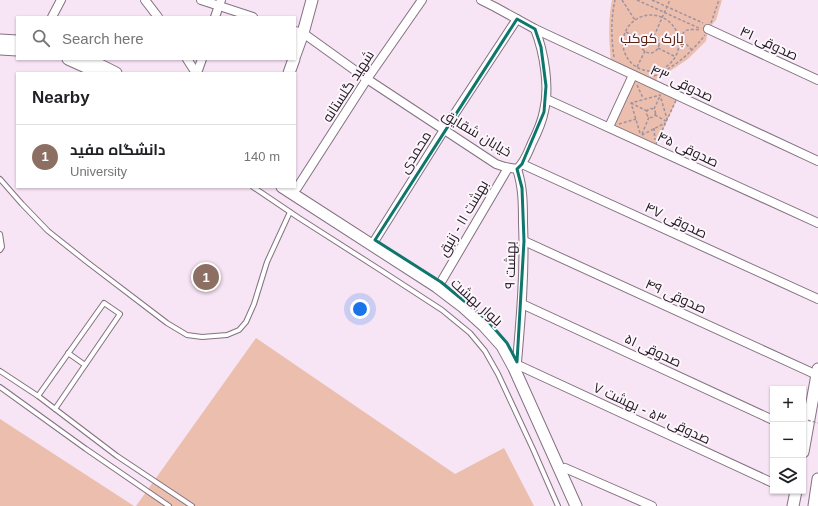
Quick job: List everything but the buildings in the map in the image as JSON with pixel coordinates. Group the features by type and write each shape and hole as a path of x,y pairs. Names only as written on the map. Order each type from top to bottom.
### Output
{"street":[{"path":"53,16 61,0"},
{"path":"145,0 157,16"},
{"path":"201,0 220,3 251,16"},
{"path":"296,49 299,32 312,0"},
{"name":"شهید گلستانه","path":"296,188 367,79 422,0"},
{"name":"صدوقی ۴۳","path":"481,0 535,30 635,72 662,92 818,161"},
{"path":"216,16 220,3"},
{"name":"محمدی","path":"375,240 444,130 517,19"},
{"name":"صدوقی ۴۱","path":"709,28 818,80"},
{"name":"خیابان شقایق","path":"299,32 496,164 508,168 519,166 540,124 544,112 546,99 545,72 542,53 535,30"},
{"path":"0,40 16,41"},
{"path":"0,49 16,50"},
{"path":"70,60 97,72"},
{"path":"90,60 114,72"},
{"path":"188,60 196,72"},
{"path":"197,72 202,60"},
{"path":"289,72 294,60"},
{"path":"611,126 635,72"},
{"name":"صدوقی ۴۵","path":"546,99 640,138 655,147 818,223"},
{"name":"بهشت ۹","path":"519,166 522,188 524,241 519,364"},
{"name":"صدوقی ۴۷","path":"519,166 818,299"},
{"name":"بهشت ۱۱ - زنبق","path":"441,282 508,168"},
{"name":"بلوار بهشت","path":"284,188 437,287 462,306 484,326 502,346 514,368 576,506"},
{"name":"بلوار بهشت","path":"296,188 441,282 486,319 507,343 519,364 582,506"},
{"name":"صدوقی ۴۹","path":"524,241 818,372"},
{"name":"صدوقی ۵۱","path":"522,304 770,419"},
{"name":"صدوقی ۵۳ - بهشت ۷","path":"519,364 770,482"},
{"path":"806,425 818,372"},
{"path":"565,468 652,506"},
{"path":"815,503 818,479"},
{"path":"794,494 794,506"}],"lane":[{"path":"0,179 48,231 87,262 167,322 187,335 202,337 227,335 239,330 246,322 254,304 267,262 290,212"},
{"path":"254,188 442,310 470,332 486,351 498,374 558,506"},
{"path":"0,234 2,247 0,250"},
{"path":"38,396 104,303 120,314 55,409"},
{"path":"68,353 85,365"},
{"path":"0,371 38,396 117,456 192,506"},
{"path":"0,387 169,506"}],"path":[{"path":"615,0 613,9 612,38 615,59"},
{"path":"622,0 636,20"},
{"path":"637,0 704,31 692,29 687,30 684,33 682,40 692,50"},
{"path":"652,0 709,28"},
{"path":"654,36 670,0"},
{"path":"653,77 669,68 692,50 706,35 719,0"},
{"path":"635,72 654,71 663,68 675,57 679,48 679,39 671,24 662,18 656,16 638,18 630,24 625,32 623,42 624,51 635,72 644,99"},
{"path":"625,32 642,40"},
{"path":"648,35 654,36 658,40 658,48 652,53 645,51 642,48 642,40 648,35"},
{"path":"658,48 675,57"},
{"path":"611,126 645,51"},
{"path":"629,66 662,92 677,98 655,147"},
{"path":"635,72 648,74"},
{"path":"631,103 662,92"},
{"path":"631,103 647,111 649,109 653,109 662,92"},
{"path":"662,92 666,121"},
{"path":"631,103 640,138"},
{"path":"653,109 656,112 655,115"},
{"path":"640,138 649,117 647,115 647,111"},
{"path":"655,115 666,121"},
{"path":"649,117 652,118 655,115"},
{"path":"611,126 636,119"},
{"path":"640,138 666,121"},
{"path":"611,126 640,138 655,147"},
{"path":"654,128 655,147"},
{"path":"806,420 818,423"}],"highlighted area":[{"path":"517,19 535,29 541,47 546,86 544,112 522,164 517,169 522,188 524,241 517,362 507,343 486,319 441,282 375,240"}],"green space":[{"name":"پارک کوکب","path":"612,0 722,0 716,20 708,29 706,41 688,59 654,81 611,61 609,30"},
{"name":"پارک کوکب","path":"634,77 678,97 655,147 611,126"},
{"path":"256,338 455,474 504,448 534,506 136,506"},
{"path":"0,419 134,506 0,506"}],"place":[{"name":"دانشگاه مفید","path":"206,277"}]}
